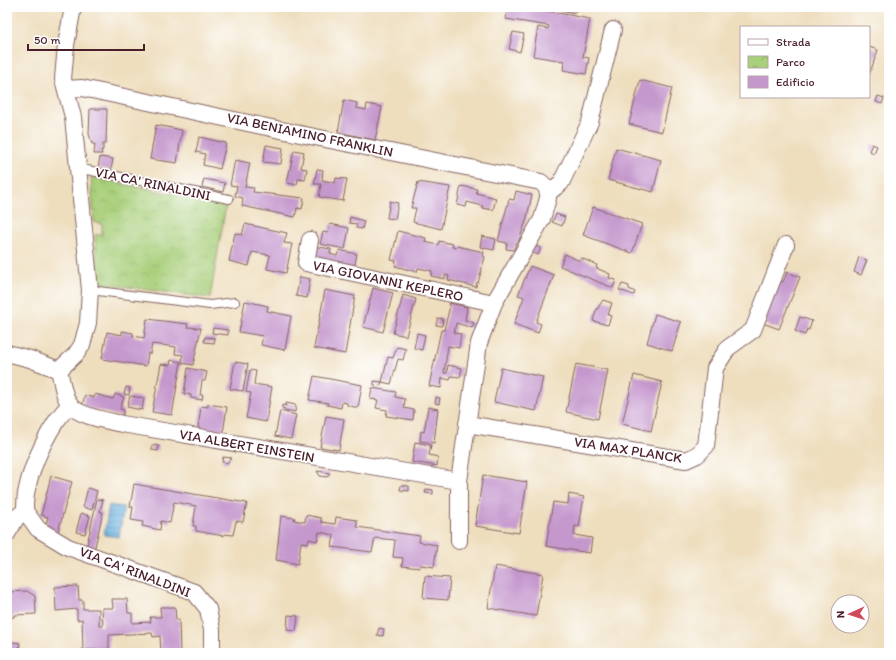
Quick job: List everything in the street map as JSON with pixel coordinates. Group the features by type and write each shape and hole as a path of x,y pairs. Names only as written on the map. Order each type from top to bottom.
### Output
{"street":[{"name":"VIA CA' RINALDINI","path":"59,370 76,354 82,345 88,323 90,290 73,117 63,79 63,68 73,7"},
{"path":"459,541 459,481 479,343 494,303 542,219 548,193 561,183 590,122 613,30"},
{"name":"VIA BENIAMINO FRANKLIN","path":"66,89 82,88 315,137 541,182 546,186 548,193"},
{"name":"VIA GIOVANNI KEPLERO","path":"310,240 306,263 494,303"},
{"name":"VIA MAX PLANCK","path":"467,424 686,460 697,455 706,446 715,368 728,348 753,330 786,245"},
{"path":"7,353 59,370 64,393 70,405 59,416 36,459 27,489 25,511 17,517 7,534"},
{"name":"VIA ALBERT EINSTEIN","path":"70,405 74,410 81,413 122,424 459,481"},
{"name":"VIA CA' RINALDINI","path":"25,511 38,529 68,547 194,592 208,609 212,630 212,653"}],"lane":[{"name":"VIA CA' RINALDINI","path":"78,170 87,170 228,199"},
{"path":"90,290 210,305 235,302"}],"green space":[{"path":"91,177 226,205 210,298 98,283 95,235 102,235 102,224 94,222"}],"water":[{"path":"109,505 124,507 119,537 104,535"}],"building":[{"path":"508,7 527,7 590,19 583,57 589,58 586,74 563,70 564,61 533,56 538,27 548,29 549,26 506,19"},
{"path":"556,7 576,7 575,13 556,9"},
{"path":"513,32 524,34 520,52 509,49"},
{"path":"870,47 878,50 870,72"},
{"path":"640,80 672,88 662,132 629,124"},
{"path":"878,96 884,98 882,104 876,102"},
{"path":"344,100 357,103 356,108 366,110 367,104 382,107 375,140 338,132"},
{"path":"90,109 107,109 106,144 103,144 103,150 101,150 102,154 94,154 95,144 92,144 89,134"},
{"path":"156,125 182,130 177,163 150,159"},
{"path":"199,137 226,143 220,169 203,165 205,154 196,152"},
{"path":"872,144 877,146 874,153 869,151"},
{"path":"266,145 283,148 281,164 263,162"},
{"path":"616,148 661,160 653,192 608,180"},
{"path":"294,150 304,152 301,168 307,169 305,180 298,179 297,185 287,183"},
{"path":"100,157 113,159 111,170 98,168"},
{"path":"235,160 250,163 245,187 254,188 253,192 304,198 302,209 297,208 295,217 242,206 243,198 235,196 237,186 230,185"},
{"path":"317,169 323,170 322,180 335,183 336,178 347,179 343,201 319,197 321,184 314,184"},
{"path":"204,179 225,183 223,192 202,187"},
{"path":"418,182 450,187 441,229 413,222 416,208 411,208"},
{"path":"461,186 477,189 476,193 496,198 493,210 482,208 483,206 467,202 466,207 457,205"},
{"path":"516,191 532,195 526,221 514,250 506,249 507,243 498,241 509,199 514,200"},
{"path":"390,201 398,203 395,219 387,218"},
{"path":"593,207 642,224 632,253 583,235"},
{"path":"556,214 565,217 562,226 552,222"},
{"path":"350,217 364,221 362,229 356,228 357,224 349,223"},
{"path":"245,224 287,233 284,243 292,244 286,273 267,269 270,255 252,252 249,266 229,261 235,233 242,235"},
{"path":"330,224 349,228 345,249 320,244 323,232 328,233"},
{"path":"398,231 426,238 425,242 438,245 439,241 453,244 452,247 456,248 457,246 484,252 483,256 485,257 476,287 448,280 449,276 445,275 445,279 431,276 432,271 418,268 417,272 395,266 396,261 391,260"},
{"path":"482,236 496,239 494,250 480,247"},
{"path":"532,245 541,248 538,255 529,251"},
{"path":"313,246 331,249 330,254 337,256 339,250 357,254 353,274 309,265"},
{"path":"565,254 580,261 581,258 597,265 596,268 610,274 609,278 616,280 613,288 560,266"},
{"path":"859,257 867,260 861,275 854,272"},
{"path":"530,266 554,275 536,322 541,324 538,333 514,324 524,297 518,295"},
{"path":"787,272 800,277 779,329 760,322 777,280 783,282"},
{"path":"300,277 310,279 307,298 296,296"},
{"path":"622,284 629,286 629,289 635,292 634,295 619,290"},
{"path":"373,288 393,293 383,332 363,327"},
{"path":"325,290 355,296 345,354 314,348"},
{"path":"403,295 416,299 406,336 393,333"},
{"path":"603,300 612,303 608,315 611,316 608,325 593,321 596,311"},
{"path":"245,301 268,306 267,311 291,316 285,350 261,345 263,336 239,332"},
{"path":"449,303 467,307 465,320 474,323 472,328 456,323 454,333 461,334 459,348 448,346 444,373 447,373 448,365 462,368 460,377 451,376 450,380 442,378 441,388 429,386 441,330 444,330 450,306 448,305"},
{"path":"655,314 681,322 672,351 647,343"},
{"path":"800,317 812,321 809,330 807,329 805,335 795,331"},
{"path":"438,318 443,319 442,326 436,325"},
{"path":"147,319 188,324 187,327 201,328 193,365 182,363 183,355 175,354 176,347 152,344 150,354 148,353 146,366 102,359 107,332 122,335 122,331 133,333 133,336 144,338"},
{"path":"213,328 228,330 228,335 212,333"},
{"path":"417,333 425,335 422,350 414,348"},
{"path":"205,337 215,338 214,343 204,342"},
{"path":"397,347 406,349 403,360 398,359 391,384 382,382 388,357 393,358"},
{"path":"171,360 181,362 172,415 152,412 161,364 170,365"},
{"path":"235,362 248,364 243,391 230,389"},
{"path":"576,364 608,370 598,419 566,412"},
{"path":"188,368 207,372 205,381 202,381 200,395 203,395 202,400 191,398 191,395 184,394"},
{"path":"501,368 543,377 536,411 494,402"},
{"path":"250,370 256,371 254,384 272,387 266,422 246,418 251,393 246,392"},
{"path":"634,375 662,382 651,431 622,424"},
{"path":"314,376 362,385 358,408 342,402 341,408 327,405 328,403 309,400"},
{"path":"374,381 382,382 380,386 374,385"},
{"path":"126,387 130,388 129,395 124,394"},
{"path":"372,388 396,392 395,397 405,399 404,408 414,410 413,420 386,416 387,410 376,408 378,400 370,399"},
{"path":"95,394 113,399 115,394 124,397 120,409 124,410 122,417 82,406 85,395 94,398"},
{"path":"130,396 144,398 142,410 127,407"},
{"path":"436,397 440,398 439,404 435,403"},
{"path":"286,403 296,405 295,412 282,408 282,405 286,406"},
{"path":"208,404 227,407 223,433 198,429 201,406 208,407"},
{"path":"428,407 438,409 434,443 420,441 421,431 424,432"},
{"path":"280,411 296,415 291,439 275,436"},
{"path":"326,416 344,419 339,450 320,447"},
{"path":"415,442 431,445 429,455 438,457 437,466 412,462"},
{"path":"152,445 159,446 158,451 152,450"},
{"path":"223,457 232,458 228,463 222,462"},
{"path":"317,471 330,473 327,477 320,476"},
{"path":"483,475 527,482 519,533 475,526"},
{"path":"51,476 72,482 58,532 45,528 48,517 41,515"},
{"path":"134,484 247,503 243,522 236,521 233,535 224,534 224,536 196,531 196,526 193,526 196,506 174,502 170,523 161,521 160,530 142,526 143,522 131,520 133,507 130,507"},
{"path":"401,485 409,486 409,491 400,490"},
{"path":"88,488 97,491 92,510 83,507"},
{"path":"426,489 433,490 433,494 425,493"},
{"path":"569,494 584,497 579,527 575,526 574,535 592,538 590,553 546,546 553,502 568,504"},
{"path":"97,499 103,500 100,512 103,512 94,551 86,549"},
{"path":"81,513 90,516 85,534 76,532"},
{"path":"306,515 321,518 321,522 335,524 336,517 357,520 357,527 420,536 419,542 437,545 434,567 421,565 420,568 402,566 403,558 393,557 395,540 375,538 372,552 332,547 334,535 319,532 317,541 309,539 308,543 301,542 298,564 276,560 281,516 295,518 294,520 305,522"},
{"path":"495,566 543,574 536,616 488,608"},
{"path":"425,576 450,578 448,600 423,598"},
{"path":"78,586 79,600 83,600 83,609 99,609 99,626 103,626 102,608 113,608 112,599 127,599 128,613 132,613 132,623 151,622 150,617 161,617 160,607 175,607 176,620 179,620 180,653 161,653 160,636 153,637 152,633 109,635 109,649 83,650 82,619 77,620 77,609 56,611 55,587"},
{"path":"27,591 35,596 36,614 14,615 14,617 7,618 7,592"},
{"path":"288,615 298,616 296,631 287,630"},
{"path":"379,628 384,629 383,636 377,635"},
{"path":"7,641 20,643 19,649 31,651 31,653 7,653"}]}
